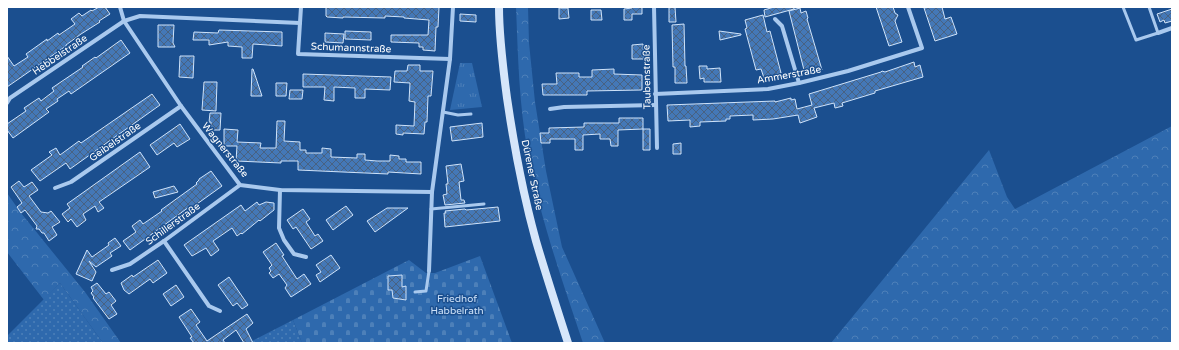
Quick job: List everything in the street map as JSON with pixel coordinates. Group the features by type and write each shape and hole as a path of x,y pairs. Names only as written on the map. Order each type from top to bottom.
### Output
{"main road":[{"name":"Dürener Straße","path":"499,7 499,25 504,73 514,142 523,187 536,241 568,343"}],"street":[{"name":"Wagnerstraße","path":"120,7 124,21 181,106 240,185 280,190 432,192"},
{"name":"Schumannstraße","path":"301,7 298,54 450,59"},
{"path":"429,271 432,192 450,59 453,7"},
{"name":"Taubenstraße","path":"654,7 657,148"},
{"name":"Ammerstraße","path":"656,94 768,88 799,83 848,71 922,48 908,7"},
{"name":"Hebbelstraße","path":"7,103 10,98 124,21 140,16 300,23"},
{"path":"775,19 782,26 799,83"},
{"path":"1158,33 1172,28"},
{"path":"550,109 564,107 656,105"},
{"name":"Geibelstraße","path":"55,188 70,182 181,106"},
{"name":"Schillerstraße","path":"112,270 130,264 240,185"},
{"path":"280,190 279,228 284,240 294,254 306,257"},
{"path":"164,241 209,306 220,312"}],"lane":[{"path":"1123,7 1136,40 1158,33 1149,7"},
{"path":"443,112 458,115 472,114"},
{"path":"431,210 484,204"},
{"path":"415,292 426,291 429,271"}],"green space":[{"path":"516,7 528,7 529,43 535,102 546,171 562,247 605,343 583,343 552,249 539,201 525,135 519,80"},
{"path":"460,63 472,63 482,107 450,110"},
{"path":"1172,126 1172,343 831,343 989,150 1007,197 1015,209"},
{"path":"7,193 21,213 85,292 121,343 103,343 60,283 44,300 7,252"},
{"name":"Friedhof Habbelrath","path":"480,256 512,343 302,343 293,320 409,260 426,273 435,273"},
{"path":"60,283 103,343 7,343 7,336"},
{"path":"293,320 302,343 248,343"}],"building":[{"path":"99,7 105,7 110,14 7,87 7,56 14,66 28,57 26,54 47,39 47,41 58,33 59,35 75,24 71,19 79,13 82,16"},
{"path":"326,7 439,7 435,51 423,50 423,47 419,47 419,43 391,42 391,35 428,35 429,20 385,16 385,18 327,17"},
{"path":"642,7 642,14 632,14 632,20 624,20 624,9"},
{"path":"669,7 675,7 676,22 669,22"},
{"path":"774,7 794,7 794,9 765,17 764,10"},
{"path":"876,7 893,7 895,13 898,15 895,21 902,42 889,46"},
{"path":"942,7 945,19 951,17 957,34 935,41 924,8"},
{"path":"559,8 568,8 569,18 559,19"},
{"path":"800,8 801,13 806,11 822,70 813,72 812,68 804,70 789,11"},
{"path":"1172,9 1172,21 1165,23 1164,20 1160,22 1157,14"},
{"path":"591,10 601,10 602,20 591,20"},
{"path":"460,14 476,15 476,22 460,21"},
{"path":"763,15 767,32 770,31 781,73 764,78 761,69 756,70 745,29 747,28 745,20"},
{"path":"684,24 687,83 675,83 672,25"},
{"path":"158,25 174,25 173,43 175,47 158,47"},
{"path":"219,30 282,32 282,46 253,44 252,58 242,58 242,47 228,46 228,42 209,45 209,40 193,40 194,32 218,33"},
{"path":"345,31 371,32 371,40 345,39"},
{"path":"719,31 741,34 741,35 720,40"},
{"path":"325,33 344,34 343,43 325,42"},
{"path":"121,40 130,53 71,94 69,91 57,99 58,101 46,109 49,112 13,138 7,130 7,124 26,111 24,108 39,98 41,101 54,91 52,88"},
{"path":"643,44 644,59 632,59 632,45"},
{"path":"180,56 194,56 193,78 179,77"},
{"path":"914,62 915,67 920,65 923,77 875,91 875,93 842,103 843,106 835,108 834,103 814,108 817,117 800,123 798,115 773,119 753,120 753,115 730,116 730,119 726,119 726,121 700,122 700,126 690,127 690,120 668,121 667,105 775,102 791,98 791,100 795,99 797,109 812,105 809,94"},
{"path":"408,65 420,65 420,71 433,71 431,96 428,96 427,122 425,122 424,134 396,134 396,125 414,126 415,102 409,101 410,83 394,82 395,71 407,71"},
{"path":"699,66 707,66 707,69 720,68 721,82 704,82 704,78 700,79"},
{"path":"253,69 262,96 251,96"},
{"path":"614,69 614,74 642,75 642,90 587,91 587,95 543,95 542,84 557,84 556,73 579,73 579,77 592,77 592,70"},
{"path":"303,74 391,77 390,90 365,89 365,98 355,98 355,88 334,87 334,101 324,100 325,87 303,87"},
{"path":"204,82 217,82 216,111 202,110"},
{"path":"276,83 287,83 286,96 276,96"},
{"path":"290,90 303,90 302,99 289,99"},
{"path":"152,94 160,105 70,169 66,163 40,181 31,170 52,155 49,152 56,148 60,155 79,141 81,143"},
{"path":"210,113 221,113 220,130 211,130 211,122 209,122"},
{"path":"619,118 643,118 643,129 618,130 618,146 611,146 610,139 600,139 600,134 583,135 583,150 575,150 575,139 550,139 550,143 541,143 540,133 549,133 549,128 584,127 584,123 619,123"},
{"path":"277,121 285,121 284,141 300,142 300,150 306,150 306,153 322,153 322,148 331,149 331,157 357,158 357,154 365,154 365,160 377,161 390,161 390,155 399,156 399,159 406,159 406,162 421,162 421,174 298,170 298,161 281,161 281,163 236,161 237,146 224,146 224,129 238,130 237,142 261,143 260,148 276,148"},
{"path":"482,123 483,137 452,141 450,127"},
{"path":"180,124 190,139 177,147 174,143 157,155 150,145"},
{"path":"643,129 650,129 650,150 643,150"},
{"path":"681,143 681,154 673,154 673,144"},
{"path":"140,152 150,167 99,202 104,208 98,212 95,206 83,214 86,220 77,227 71,219 68,222 62,214 70,208 67,204"},
{"path":"461,164 464,181 459,182 461,200 464,200 465,203 445,205 443,195 447,194 446,184 448,184 446,166"},
{"path":"211,171 222,186 190,209 189,207 130,250 123,241 136,232 132,226 140,220 143,224 162,211 161,210 197,184 196,183 199,179"},
{"path":"19,181 24,187 32,182 38,190 29,196 41,212 48,213 51,211 60,222 52,227 57,235 49,241 44,233 42,233 39,229 36,229 37,226 25,210 21,213 17,207 22,203 11,187"},
{"path":"174,186 178,192 155,198 153,192"},
{"path":"257,202 259,205 266,202 274,203 274,210 242,234 241,233 237,236 232,228 213,241 219,250 211,256 206,248 192,256 184,245 241,205 245,211"},
{"path":"346,206 353,215 333,230 326,220"},
{"path":"498,207 500,221 445,227 445,211"},
{"path":"387,208 408,208 375,232 367,221"},
{"path":"303,209 310,219 306,222 315,236 318,234 323,241 311,249 296,227 293,229 287,220"},
{"path":"115,238 121,246 110,253 112,256 96,267 89,261 96,272 92,281 76,274 87,250 92,257 109,245 108,243"},
{"path":"276,243 284,255 282,256 297,279 304,274 311,284 291,297 285,288 287,285 279,274 273,278 269,273 271,271 269,268 272,265 263,252"},
{"path":"331,255 340,268 320,282 316,275 321,272 316,265"},
{"path":"158,260 167,273 153,283 150,279 129,294 124,290 121,283 132,275 133,277"},
{"path":"402,275 402,287 406,286 406,300 393,298 392,290 388,290 388,276"},
{"path":"229,277 248,305 242,309 237,303 233,306 218,285"},
{"path":"97,283 106,294 109,292 116,301 111,305 117,314 109,319 93,298 94,297 91,293 93,291 91,287"},
{"path":"176,285 184,297 171,306 163,294"},
{"path":"191,309 200,322 196,325 207,341 247,314 253,323 246,329 253,343 244,343 236,330 223,340 225,343 194,343 190,338 192,337 179,317"}]}
